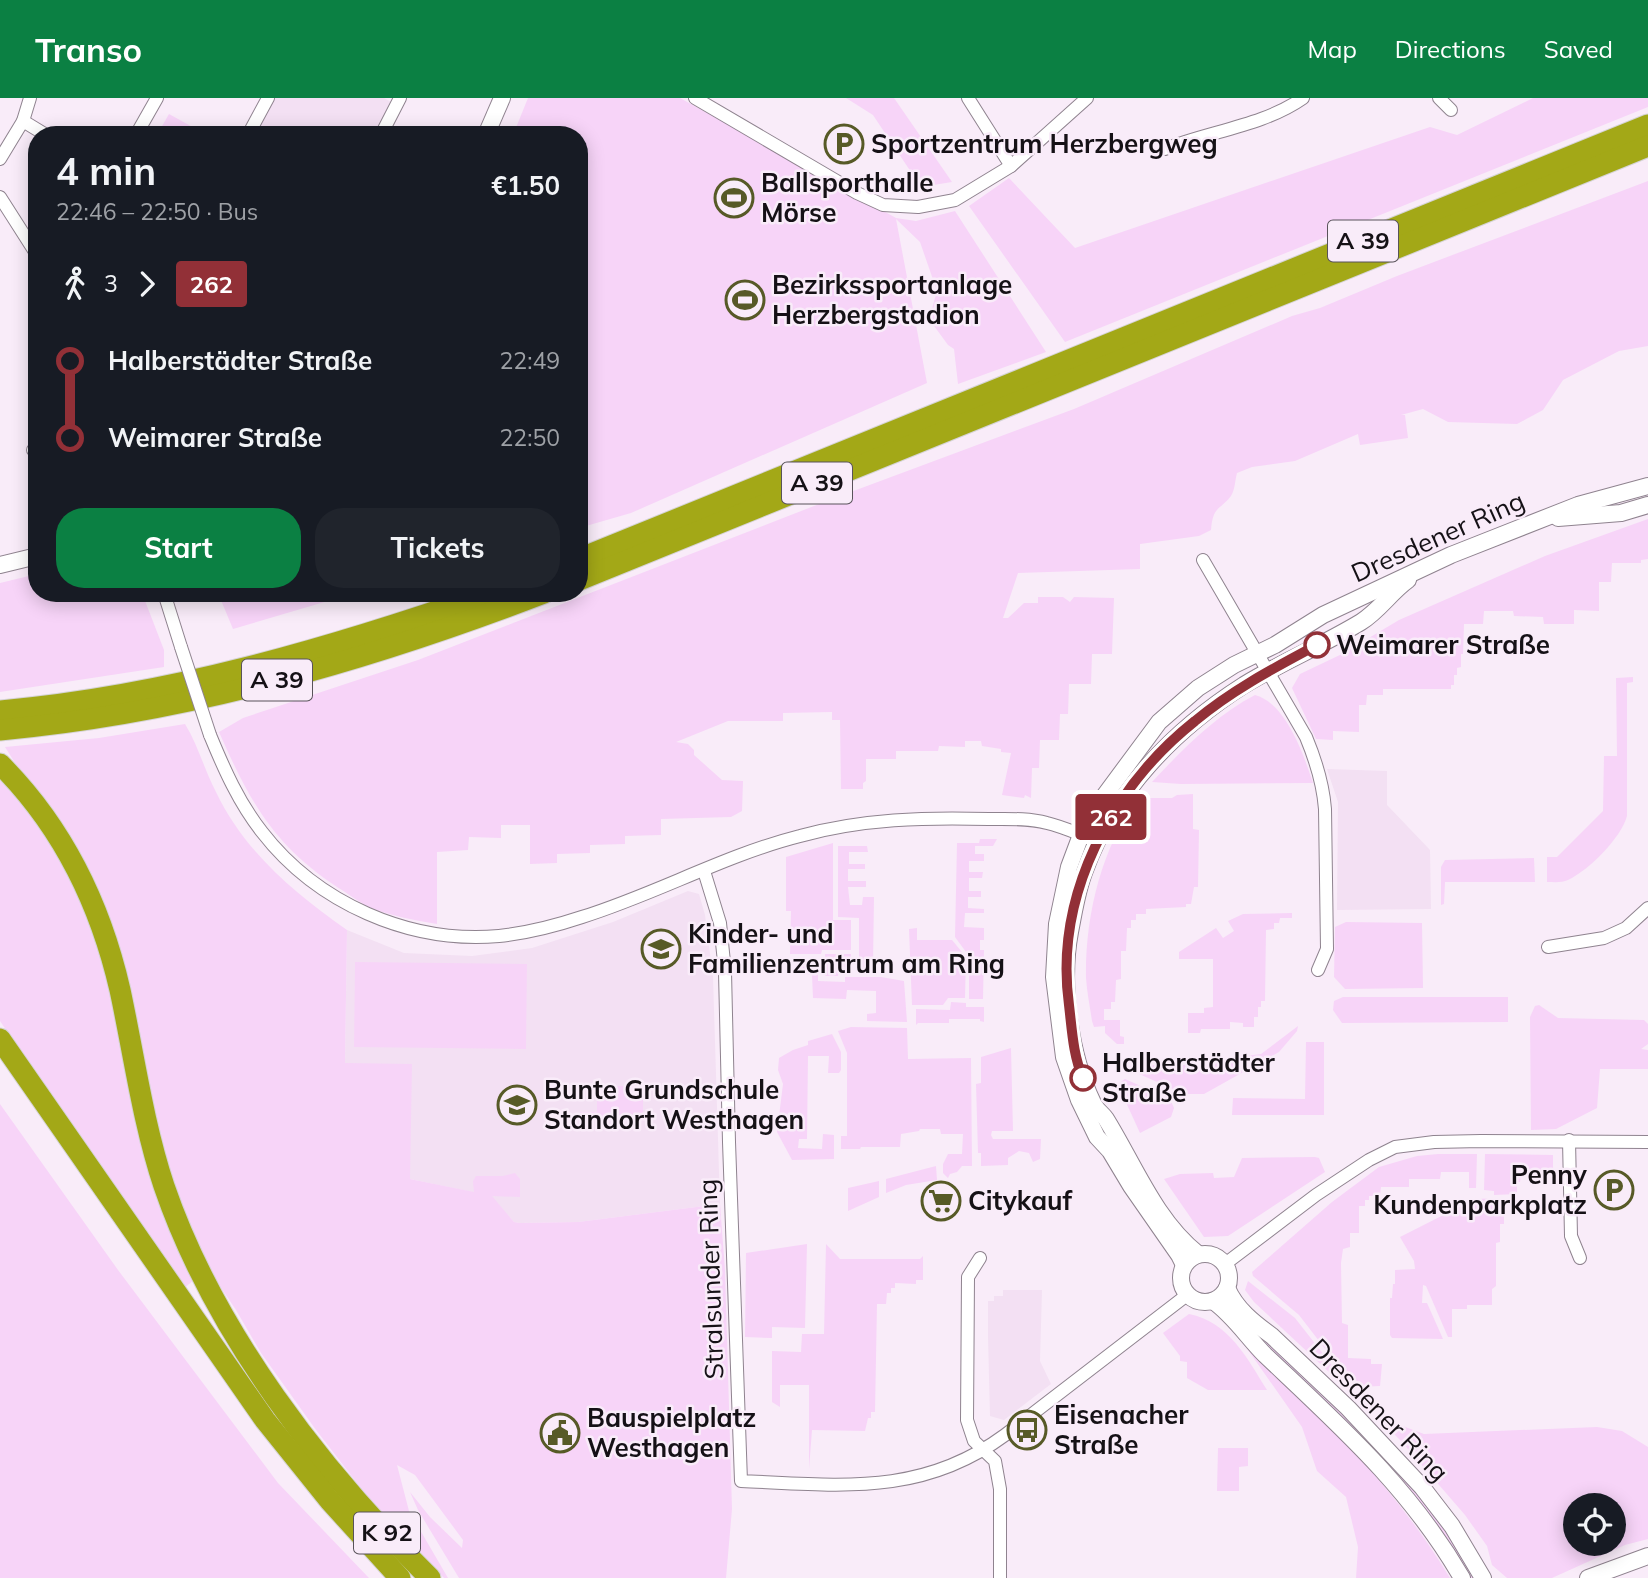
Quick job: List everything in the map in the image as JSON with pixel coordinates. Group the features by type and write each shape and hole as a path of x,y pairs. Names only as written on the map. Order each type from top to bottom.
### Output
{"highway":[{"name":"A 39","path":"588,576 1648,125"},
{"name":"A 39","path":"1083,364 1648,146"},
{"name":"A 39","path":"588,556 1047,379"},
{"name":"A 39","path":"0,711 95,699 211,677 310,652 463,602"},
{"name":"A 39","path":"0,730 110,716 229,692 400,644 519,602"},
{"name":"K 92","path":"5,769 52,825 70,854 99,919 119,989 151,1143 164,1185 190,1253 224,1320 288,1415 346,1487 430,1578"},
{"name":"K 92","path":"0,1039 265,1420 330,1502 400,1578"}],"street":[{"path":"0,159 23,121 30,98"},
{"path":"141,126 157,98"},
{"path":"253,126 268,98"},
{"path":"386,126 400,98"},
{"path":"490,126 502,98"},
{"path":"695,98 857,193 883,205 918,207 955,200 1011,166 1087,98"},
{"path":"968,98 1011,166"},
{"path":"1165,149 1189,139 1275,114 1303,98"},
{"path":"1439,98 1451,110"},
{"path":"23,121 31,126"},
{"path":"0,197 28,241"},
{"name":"Dresdener Ring","path":"1225,1264 1210,1254 1198,1254 1184,1242 1158,1208 1128,1161 1105,1117 1094,1106 1075,1056 1066,975 1068,941 1089,838 1107,791 1160,722 1198,688 1323,615 1451,555 1577,505 1648,486"},
{"name":"Dresdener Ring","path":"1458,1573 1430,1526 1392,1479 1259,1349 1227,1311 1213,1301 1199,1302 1187,1295 1180,1281 1184,1265 1179,1255 1110,1151 1097,1137 1079,1100 1064,1057 1054,977 1056,923 1069,867 1089,838 1163,750 1209,710 1267,672 1358,624 1412,578 1554,519 1621,513 1648,505"},
{"path":"0,565 28,558"},
{"path":"1203,560 1306,737 1317,764 1324,790 1326,949 1318,970"},
{"path":"167,602 210,734 232,785 260,831 286,860 318,886 345,903 386,921 430,934 470,937 527,932 584,917 799,836 866,823 907,819 1025,819 1046,822 1089,838"},
{"name":"Stralsunder Ring","path":"704,871 720,923 725,972 741,1481 886,1483 918,1478 951,1467 984,1451 1187,1295"},
{"path":"1548,947 1604,938 1626,928 1648,908"},
{"path":"1569,1140 1572,1236 1580,1258"},
{"path":"1213,1301 1227,1288 1229,1276 1225,1264 1316,1195 1368,1160 1395,1147 1434,1142 1648,1142"},
{"path":"1184,1265 1198,1254"},
{"path":"979,1258 968,1277 967,1420 974,1441 995,1461 1000,1489 1000,1578"},
{"name":"Dresdener Ring","path":"1227,1288 1235,1303 1390,1451 1437,1506 1483,1578"},
{"path":"1588,1578 1648,1556"},
{"path":"1471,1557 1498,1578"}],"shaded area":[{"path":"275,98 384,98 391,102 379,126 260,126"},
{"name":"Bezirkssportanlage Herzbergstadion","path":"528,98 680,98 896,218 916,221 955,211 1046,352 958,384 954,349 929,319 937,291 920,242 896,219 927,383 631,513 588,525 588,126 517,126"},
{"path":"846,98 894,98 952,182 921,187 873,115"},
{"path":"1533,98 1648,98 1648,107 1065,342 969,206 1009,178 1075,248 1430,127 1457,135"},
{"path":"169,114 191,126 162,126"},
{"path":"1648,181 1648,346 1619,351 1563,380 1543,410 1517,424 1448,422 1423,409 1401,415 1405,415 1408,438 1360,445 1358,434 1295,461 1252,467 1237,473 1232,494 1215,513 1211,530 1199,536 1140,544 1140,569 1018,573 1003,618 1008,618 1024,603 1038,603 1038,597 1063,597 1070,602 1074,597 1114,598 1112,654 1092,654 1091,684 1069,684 1068,714 1060,714 1059,740 1040,740 1039,768 1032,768 1031,798 1025,795 1024,798 1002,795 1011,753 982,746 981,741 965,741 965,747 939,746 938,751 896,751 896,759 866,759 866,781 863,783 863,789 841,789 840,720 832,720 832,712 783,713 783,721 728,721 676,742 688,744 694,750 694,755 722,780 743,781 742,811 731,817 661,819 661,835 625,836 625,844 590,845 590,853 557,854 557,863 530,864 530,825 501,825 501,838 469,837 468,850 437,852 437,924 369,907 337,887 296,855 279,837 253,800 219,732 243,718 418,660 567,602 588,602 588,594 1074,409 1292,316 1320,308"},
{"path":"1648,519 1648,559 1641,560 1641,563 1612,563 1611,582 1599,582 1599,611 1574,610 1574,624 1544,624 1543,617 1514,616 1513,611 1484,611 1483,624 1464,624 1461,667 1457,668 1451,689 1383,689 1383,695 1367,695 1366,705 1359,705 1359,732 1333,731 1333,740 1316,739 1292,688 1300,674 1342,654 1399,620 1545,556"},
{"path":"28,576 28,602 145,602 164,650 164,667 0,692 0,583"},
{"path":"222,602 324,602 233,629"},
{"path":"1633,677 1633,682 1627,683 1627,816 1624,825 1611,843 1585,869 1566,881 1547,882 1547,857 1557,857 1603,811 1604,756 1617,756 1616,678"},
{"path":"1255,695 1276,708 1285,719 1299,745 1313,783 1152,782 1213,723"},
{"path":"185,724 216,792 241,833 290,886 347,930 345,1063 412,1064 410,1179 474,1192 473,1181 476,1176 515,1173 520,1179 520,1197 492,1196 514,1222 520,1223 578,1222 720,1204 725,1270 732,1509 726,1578 459,1578 410,1492 430,1517 462,1548 463,1540 415,1475 397,1465 409,1511 448,1578 444,1578 367,1496 261,1353 209,1270 184,1217 160,1139 111,925 94,879 60,819 22,774 5,747 99,738"},
{"path":"1327,769 1387,771 1387,805 1430,850 1431,909 1337,910 1338,802"},
{"path":"0,777 45,828 63,857 95,931 194,1280 183,1289 0,1021"},
{"path":"1193,794 1193,829 1199,830 1198,887 1194,887 1191,904 1186,904 1186,907 1146,909 1146,914 1136,914 1136,920 1131,920 1131,928 1127,928 1126,951 1121,951 1121,979 1116,980 1115,1002 1111,1002 1111,1009 1104,1009 1104,1020 1120,1020 1120,1036 1124,1037 1124,1044 1117,1044 1105,1033 1105,1026 1094,1027 1086,978 1092,907 1105,860 1126,817 1139,798 1172,798"},
{"path":"980,839 997,839 993,846 975,846 975,854 984,854 984,861 969,861 969,872 983,872 982,878 969,878 969,891 981,891 981,897 968,897 968,908 984,909 984,913 965,913 964,927 984,928 984,940 980,940 980,950 984,950 983,999 969,999 969,956 955,937 957,843 979,843"},
{"path":"833,843 833,920 851,920 851,950 790,954 791,911 786,911 786,857"},
{"path":"838,846 867,846 868,852 849,852 849,864 865,864 865,869 848,869 848,881 866,881 866,887 848,887 850,905 862,905 863,897 874,897 873,964 878,965 877,967 859,967 859,918 838,917"},
{"path":"1534,858 1535,882 1445,882 1444,904 1441,905 1441,867 1445,860"},
{"path":"688,891 699,894 705,915 713,977 720,1204 578,1222 520,1223 514,1222 491,1196 410,1179 345,1063 347,930 404,953 472,956 532,948 613,922"},
{"path":"1292,913 1292,918 1280,918 1279,923 1274,923 1274,929 1266,930 1265,1001 1261,1001 1261,1007 1258,1007 1254,1027 1243,1027 1243,1023 1230,1022 1230,1029 1201,1029 1200,1033 1188,1033 1188,1013 1204,1013 1204,1008 1213,1007 1213,959 1179,959 1179,952 1216,928 1223,938 1234,931 1228,921 1243,914"},
{"path":"1346,922 1422,923 1423,988 1345,989 1334,977 1335,927"},
{"path":"917,928 917,940 952,940 966,957 965,998 948,998 943,1005 912,1005 909,929"},
{"path":"825,954 851,954 851,968 839,968 838,976 825,976"},
{"path":"801,961 818,961 818,981 845,982 845,977 881,977 904,981 907,1022 867,1021 867,1014 876,1013 876,991 847,990 846,999 813,998 812,975 801,973"},
{"path":"355,962 527,964 526,1049 354,1047"},
{"path":"1343,997 1508,997 1508,1022 1342,1023 1333,1010 1334,1001"},
{"path":"951,1002 966,1003 966,1007 984,1007 984,1022 980,1019 949,1019 949,1023 916,1025 916,1009 950,1010"},
{"path":"1539,1005 1558,1018 1644,1020 1648,1024 1648,1044 1641,1049 1648,1050 1648,1069 1600,1069 1597,1108 1556,1129 1531,1130 1530,1017 1535,1006"},
{"path":"1298,1026 1297,1031 1279,1052 1204,1094 1184,1094 1128,1069 1131,1065 1214,1065 1222,1059 1261,1054"},
{"path":"851,1027 907,1028 908,1059 971,1058 972,1166 962,1166 948,1178 943,1173 943,1164 948,1154 962,1154 963,1134 941,1134 940,1129 920,1129 901,1134 900,1147 841,1149 841,1136 847,1136 847,1053 838,1031"},
{"path":"832,1034 841,1052 841,1070 839,1073 828,1073 829,1056 808,1056 807,1139 799,1139 798,1148 822,1149 823,1134 834,1135 834,1159 792,1160 777,1132 783,1084 778,1070 779,1058 808,1045 808,1041"},
{"path":"1306,1042 1324,1042 1324,1115 1232,1115 1233,1098 1305,1099"},
{"path":"1011,1048 1013,1131 992,1131 991,1135 993,1139 1041,1139 1040,1159 1033,1162 1029,1153 1019,1151 1008,1158 1008,1165 981,1166 981,1153 978,1153 976,1084 981,1083 981,1057"},
{"path":"1125,1079 1170,1099 1174,1108 1171,1117 1140,1133 1118,1084"},
{"path":"597,1086 643,1086 643,1120 580,1120 580,1112 597,1112"},
{"path":"0,1104 118,1270 278,1483 369,1578 0,1578"},
{"path":"1477,1154 1476,1188 1469,1188 1469,1172 1441,1172 1440,1179 1409,1179 1409,1187 1381,1187 1380,1196 1369,1196 1369,1200 1365,1200 1365,1206 1359,1206 1359,1233 1350,1233 1350,1247 1343,1249 1342,1323 1348,1325 1348,1358 1371,1359 1371,1364 1382,1364 1380,1386 1356,1387 1299,1315 1253,1276 1252,1272 1332,1202 1379,1167 1417,1156"},
{"path":"1485,1154 1553,1155 1553,1173 1521,1175 1520,1182 1517,1182 1517,1194 1494,1195 1494,1191 1484,1190"},
{"path":"1242,1158 1319,1158 1325,1172 1228,1236 1204,1237 1164,1179 1180,1174 1213,1173 1214,1178 1234,1177"},
{"path":"936,1166 937,1180 906,1185 886,1193 886,1179"},
{"path":"879,1181 879,1197 848,1211 848,1188"},
{"path":"1504,1198 1504,1224 1500,1224 1500,1242 1496,1243 1496,1286 1492,1289 1492,1305 1467,1305 1467,1309 1452,1309 1452,1337 1448,1337 1426,1286 1423,1285 1422,1303 1427,1303 1443,1339 1392,1338 1390,1298 1395,1284 1395,1270 1415,1269 1414,1261 1400,1237 1475,1199"},
{"path":"807,1244 805,1328 772,1327 772,1338 745,1337 746,1253"},
{"path":"826,1244 840,1259 920,1259 923,1256 923,1280 916,1280 916,1284 895,1283 891,1293 887,1293 886,1304 877,1304 875,1412 871,1412 865,1431 812,1430 809,1469 809,1385 780,1385 780,1407 772,1402 772,1351 801,1352 802,1334 824,1334"},
{"path":"1248,1281 1295,1318 1346,1383 1345,1387 1254,1302 1245,1290"},
{"path":"1003,1290 1042,1290 1040,1361 1051,1384 1004,1420 990,1416 988,1337 988,1301 994,1301 994,1296 1003,1296"},
{"path":"1235,1308 1386,1455 1439,1519 1477,1578 1470,1578 1435,1522 1396,1474 1269,1350"},
{"path":"1189,1314 1203,1318 1226,1333 1244,1354 1267,1390 1208,1390 1187,1378 1187,1362 1180,1361 1180,1356 1163,1333"},
{"path":"1241,1340 1327,1423 1380,1481 1405,1512 1450,1578 1356,1578 1358,1547 1346,1497 1317,1471 1302,1427"},
{"path":"1376,1416 1424,1434 1597,1427 1622,1431 1648,1447 1648,1539 1626,1545 1626,1493 1563,1493 1563,1556 1601,1556 1552,1578 1507,1578 1492,1565 1487,1546 1465,1515"},
{"path":"1218,1448 1248,1448 1248,1466 1239,1467 1239,1491 1217,1491"}],"bus line":[{"name":"262","path":"1083,1078 1075,1056 1066,988 1068,941 1084,872 1097,841 1140,775 1178,735 1245,685 1317,645"}],"place":[{"name":"Sportzentrum Herzbergweg","path":"844,144"},
{"name":"Ballsporthalle Mörse","path":"734,198"},
{"name":"Bezirkssportanlage Herzbergstadion","path":"745,300"},
{"name":"Weimarer Straße","path":"1317,645"},
{"name":"Kinder- und Familienzentrum am Ring","path":"661,949"},
{"name":"Halberstädter Straße","path":"1083,1078"},
{"name":"Bunte Grundschule Standort Westhagen","path":"517,1105"},
{"name":"Penny Kundenparkplatz","path":"1614,1190"},
{"name":"Citykauf","path":"941,1201"},
{"name":"Eisenacher Straße","path":"1027,1430"},
{"name":"Bauspielplatz Westhagen","path":"560,1433"}]}
